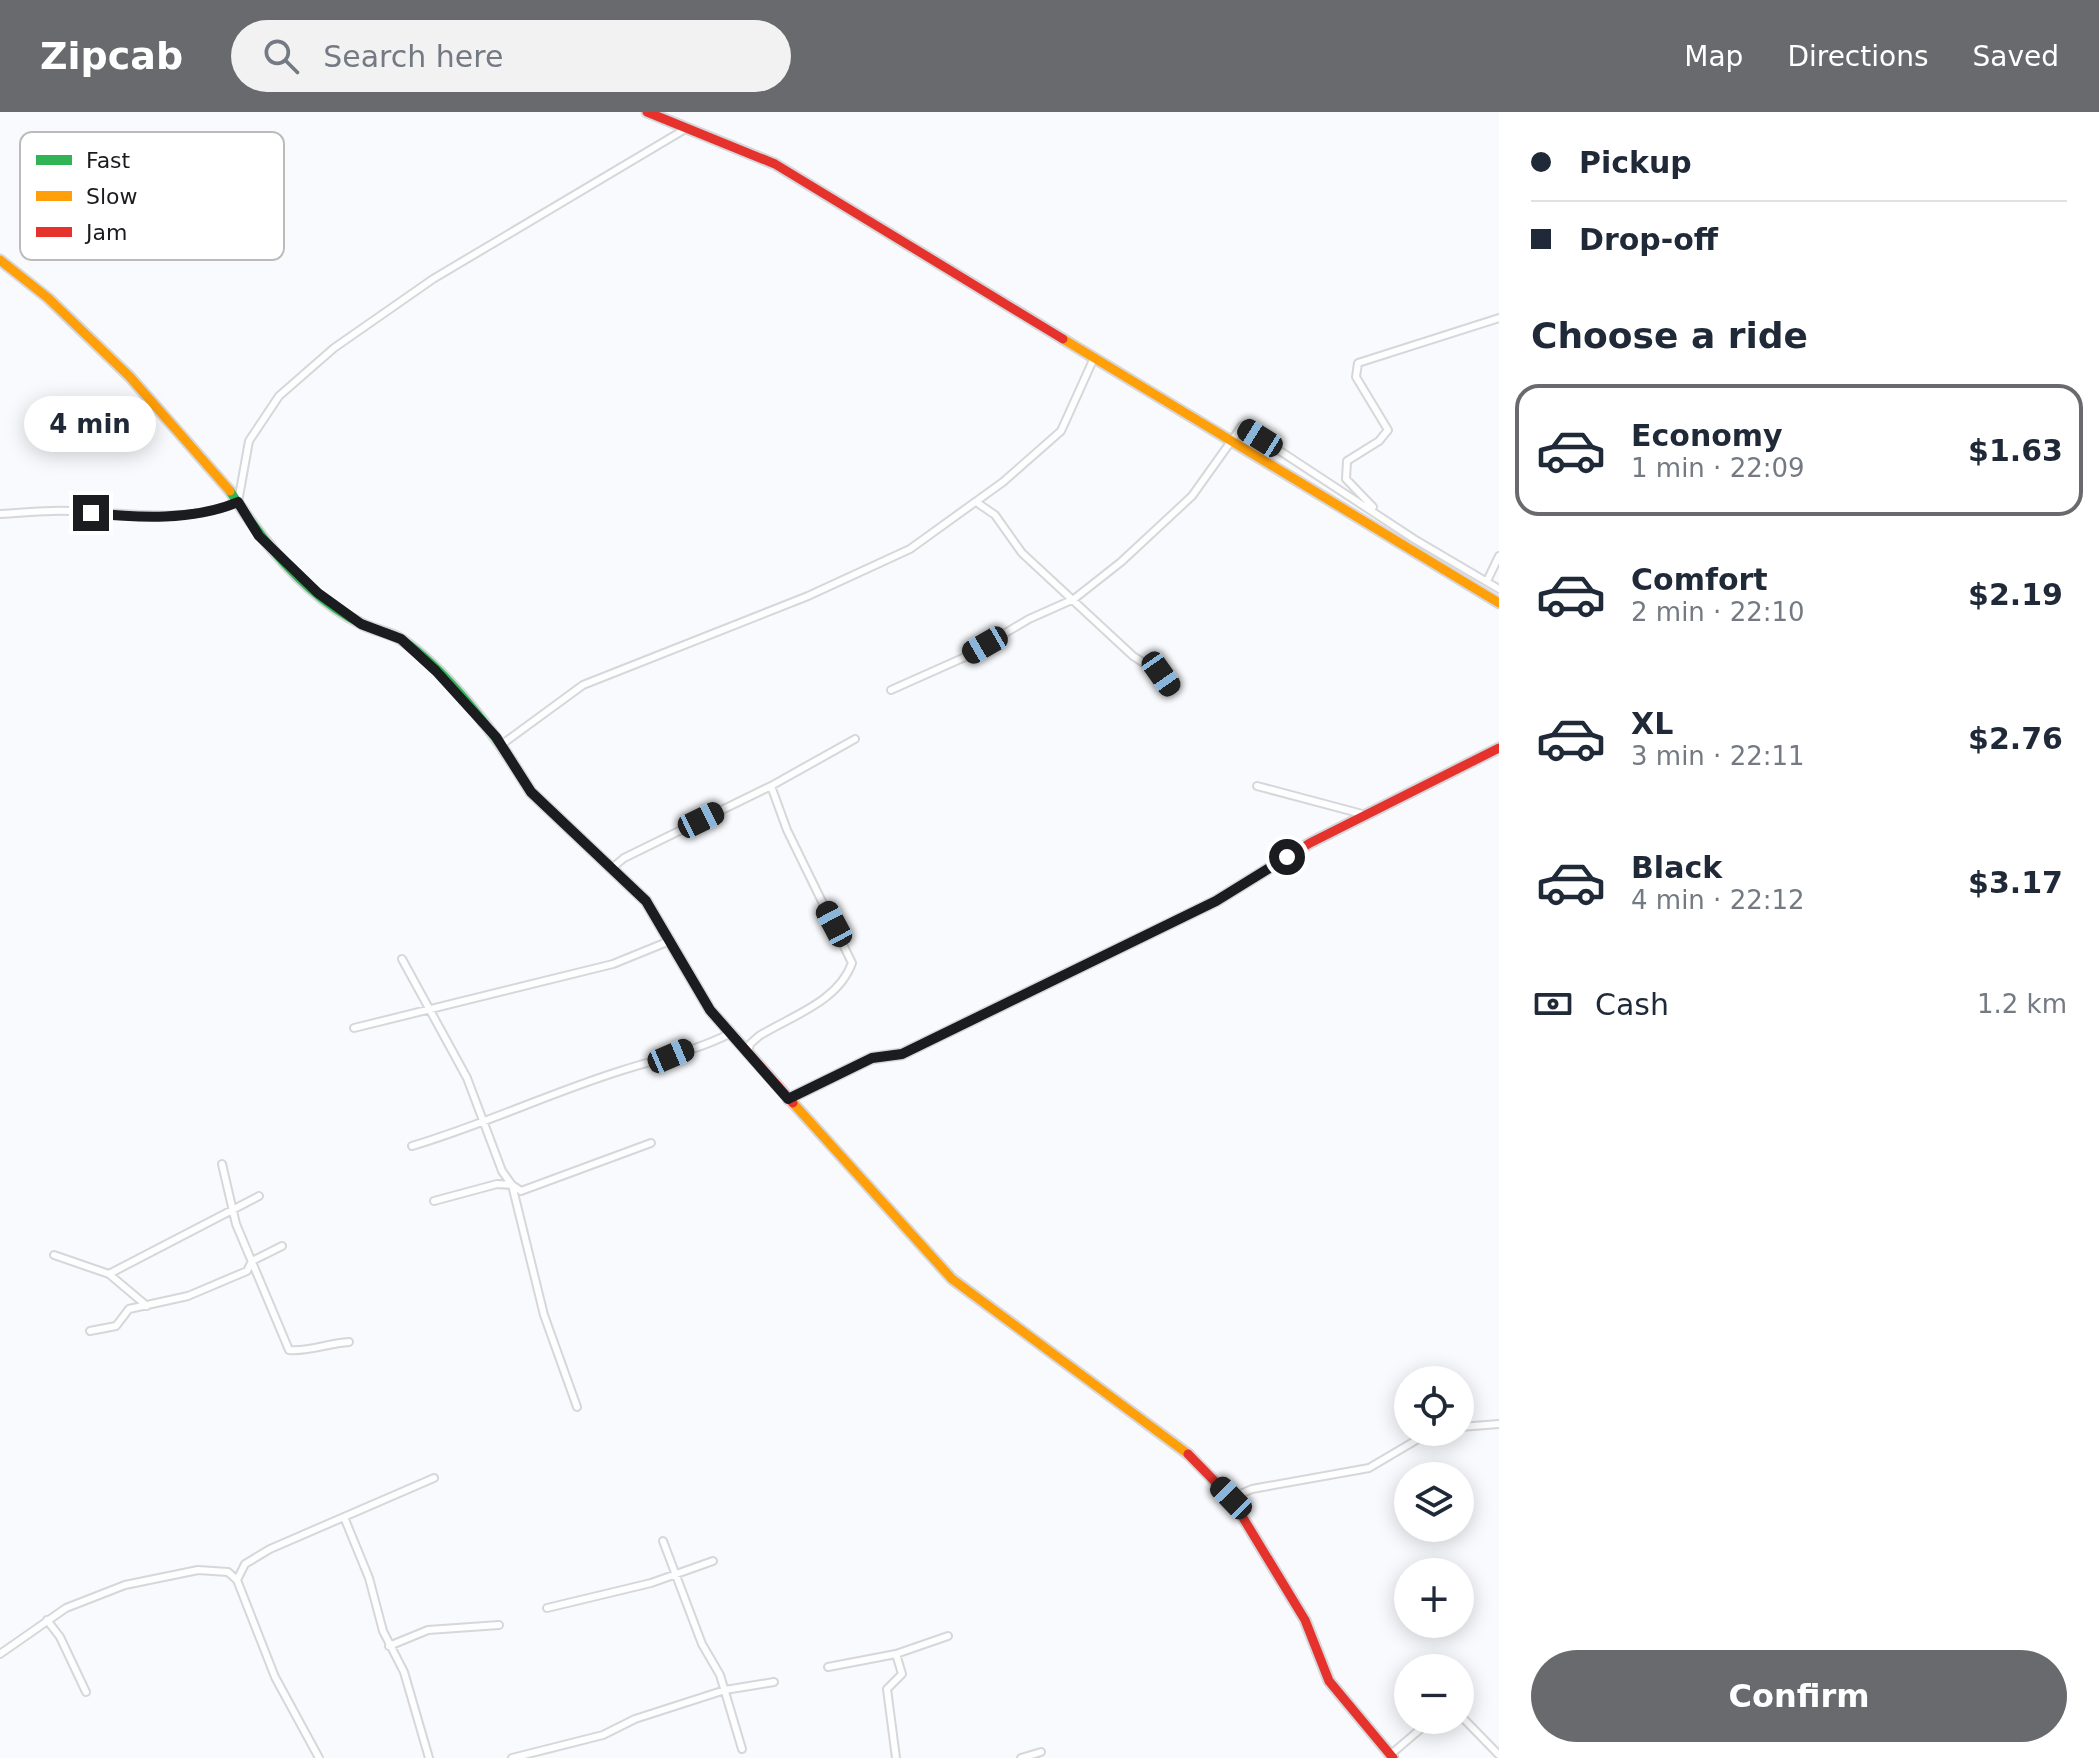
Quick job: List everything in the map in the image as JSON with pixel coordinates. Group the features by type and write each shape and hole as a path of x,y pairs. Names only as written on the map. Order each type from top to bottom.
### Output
{"main road":[{"path":"647,112 775,164 1499,603"},
{"path":"0,260 48,298 130,377 223,480 259,536 318,593 361,624 401,639 436,671 501,745 531,792 646,901 667,942 710,1010 952,1279 1188,1454 1231,1498 1305,1620 1329,1681 1392,1756"},
{"path":"788,1099 872,1058 902,1054 1216,901 1310,843 1499,748"}],"street":[{"path":"0,514 69,511 135,517 221,509 238,502 249,441 279,396 334,348 433,279 687,128"},
{"path":"1381,515 1346,479 1347,461 1379,441 1388,430 1356,377 1358,363 1499,318"},
{"path":"501,745 583,685 808,596 910,549 1003,482 1061,431 1094,358"},
{"path":"891,690 954,662 1040,613 1074,599 1121,562 1192,496 1242,426 1414,539 1499,589"},
{"path":"979,504 995,515 1022,553 1133,656 1161,674 1170,688"},
{"path":"1487,581 1499,556"},
{"path":"612,868 624,858 771,786 855,739"},
{"path":"748,1053 750,1044 759,1036 830,994 846,979 852,963 787,830 771,786"},
{"path":"1257,786 1366,815"},
{"path":"354,1028 613,964 667,942"},
{"path":"402,959 467,1078 512,1185 544,1315 577,1407"},
{"path":"412,1146 485,1124 622,1070 653,1063 731,1033"},
{"path":"434,1201 497,1184 512,1185 521,1191 651,1143"},
{"path":"222,1164 230,1209 289,1350 306,1351 319,1345 349,1342"},
{"path":"109,1274 259,1196"},
{"path":"90,1331 116,1326 129,1309 188,1296 247,1271 252,1261 282,1246"},
{"path":"54,1255 109,1274 147,1306"},
{"path":"1474,1426 1499,1424"},
{"path":"1231,1498 1252,1489 1369,1468 1406,1446"},
{"path":"237,1580 245,1564 307,1531 434,1478"},
{"path":"344,1517 369,1578 374,1604 389,1646 404,1672 429,1758"},
{"path":"663,1541 725,1690 742,1749"},
{"path":"547,1608 713,1561"},
{"path":"0,1654 47,1620 89,1597 125,1585 198,1570 228,1572 237,1580 275,1677 319,1758"},
{"path":"47,1620 60,1637 86,1692"},
{"path":"389,1646 428,1630 499,1625"},
{"path":"828,1667 896,1654 948,1636"},
{"path":"896,1654 902,1674 887,1689 896,1758"},
{"path":"512,1758 603,1735 635,1719 725,1690 774,1682"},
{"path":"1474,1729 1499,1755"},
{"path":"1392,1756 1416,1734"},
{"path":"1021,1758 1041,1752"}],"traffic: fast":[{"path":"230,491 287,566 342,613 398,637 417,651 476,713 512,762"},
{"path":"788,1099 872,1058 902,1054 1134,941"}],"traffic: slow":[{"path":"0,260 48,298 130,377 230,491"},
{"path":"1063,339 1499,603"},
{"path":"793,1103 952,1279 1188,1454"}],"traffic: jam":[{"path":"647,112 775,164 1063,339"},
{"path":"1134,941 1216,901 1310,843 1499,748"},
{"path":"512,762 531,792 646,901 710,1010 793,1103"},
{"path":"1188,1454 1231,1498 1305,1620 1329,1681 1393,1758"}],"route":[{"path":"91,513 135,517 192,513 221,509 238,502 259,536 318,593 361,624 401,639 436,671 496,737 531,792 646,901 667,942 710,1010 788,1099 872,1058 902,1054 1044,982 1216,901 1287,857"}]}
